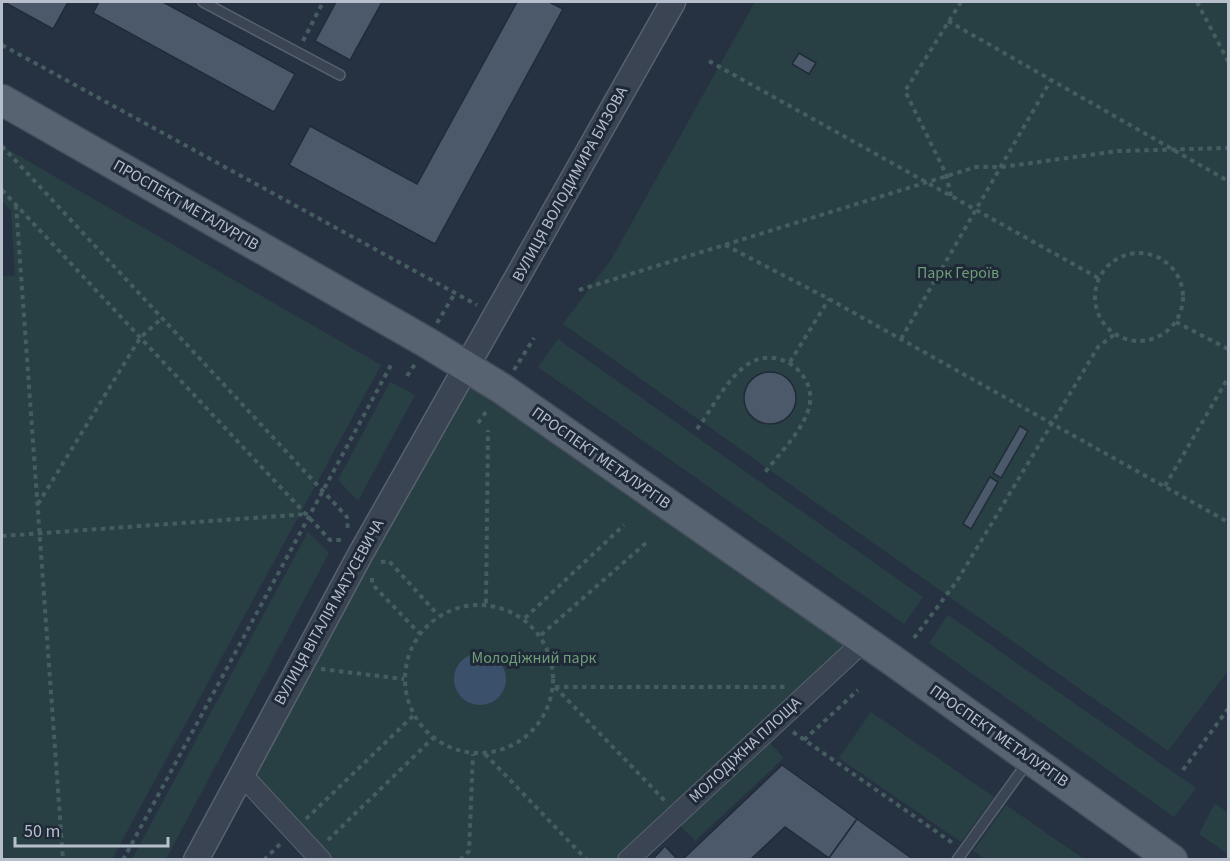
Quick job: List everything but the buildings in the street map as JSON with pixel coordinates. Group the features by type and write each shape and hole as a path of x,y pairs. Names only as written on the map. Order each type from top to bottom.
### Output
{"main road":[{"name":"ПРОСПЕКТ МЕТАЛУРГІВ","path":"2,100 467,366 864,641 1172,860"}],"street":[{"name":"ВУЛИЦЯ ВОЛОДИМИРА БИЗОВА","path":"467,366 673,2"},
{"name":"ВУЛИЦЯ ВІТАЛІЯ МАТУСЕВИЧА","path":"196,860 298,666 366,558 467,366"},
{"name":"МОЛОДІЖНА ПЛОЩА","path":"628,860 864,641"},
{"path":"241,774 318,856"}],"lane":[{"path":"203,2 340,75"},
{"path":"957,860 1030,759"}],"path":[{"path":"297,52 323,2"},
{"path":"951,196 946,174 905,91 961,2"},
{"path":"1197,2 1228,61"},
{"path":"948,21 1228,181"},
{"path":"2,45 477,305"},
{"path":"709,61 1100,279"},
{"path":"901,339 1052,80"},
{"path":"2,146 346,517 349,540 330,540 309,514 2,190"},
{"path":"579,290 946,174 976,167 1002,167 1118,152 1228,148"},
{"path":"16,205 63,860"},
{"path":"724,245 829,299 1228,522"},
{"path":"1147,254 1165,261 1181,284 1183,303 1176,321 1162,335 1153,339 1133,341 1115,334 1101,319 1097,309 1096,289 1100,279 1111,264 1128,255 1147,254"},
{"path":"790,362 829,299"},
{"path":"37,505 140,338 162,318"},
{"path":"1176,321 1228,349"},
{"path":"914,638 957,580 1098,347 1115,334"},
{"path":"520,360 534,338"},
{"path":"697,429 744,367 763,358 774,357 790,362 807,381 810,402 803,422 763,475"},
{"path":"123,860 391,365"},
{"path":"1165,486 1228,378"},
{"path":"486,603 488,430"},
{"path":"2,536 309,514"},
{"path":"525,618 624,525"},
{"path":"541,635 647,542"},
{"path":"419,633 372,584 366,558 389,561 438,615"},
{"path":"555,687 543,720 518,743 485,754 473,754 433,738 414,715 404,679 419,633 438,615 486,603 525,618 541,635 555,687 676,814"},
{"path":"298,666 404,679"},
{"path":"555,687 814,687"},
{"path":"804,740 858,690"},
{"path":"1183,770 1228,710"},
{"path":"264,860 414,715"},
{"path":"776,722 964,850"},
{"path":"318,856 433,738"},
{"path":"460,860 469,851 473,754"},
{"path":"485,754 587,860"}],"green space":[{"name":"Парк Героїв","path":"755,2 1228,2 1228,671 1168,751 563,324 612,258"},
{"path":"2,146 381,365 112,859 2,859 2,277 15,275 11,211 2,201"},
{"path":"558,339 923,597 904,624 538,367"},
{"name":"Молодіжний парк","path":"467,366 864,641 628,859 321,859 241,774"},
{"path":"390,382 415,395 358,501 338,480"},
{"path":"308,532 329,553 166,859 132,859"},
{"path":"948,615 1196,788 1174,817 929,643"},
{"path":"871,712 994,797 961,842 839,758"},
{"path":"767,740 784,758 695,841 678,823"},
{"path":"1215,803 1228,813 1228,854 1199,834"},
{"path":"1006,805 1084,859 986,859 973,851"}],"water":[{"path":"480,653 490,655 498,661 504,669 506,679 504,689 498,697 490,703 480,705 470,703 462,697 456,689 454,679 456,669 462,661 470,655"}]}
